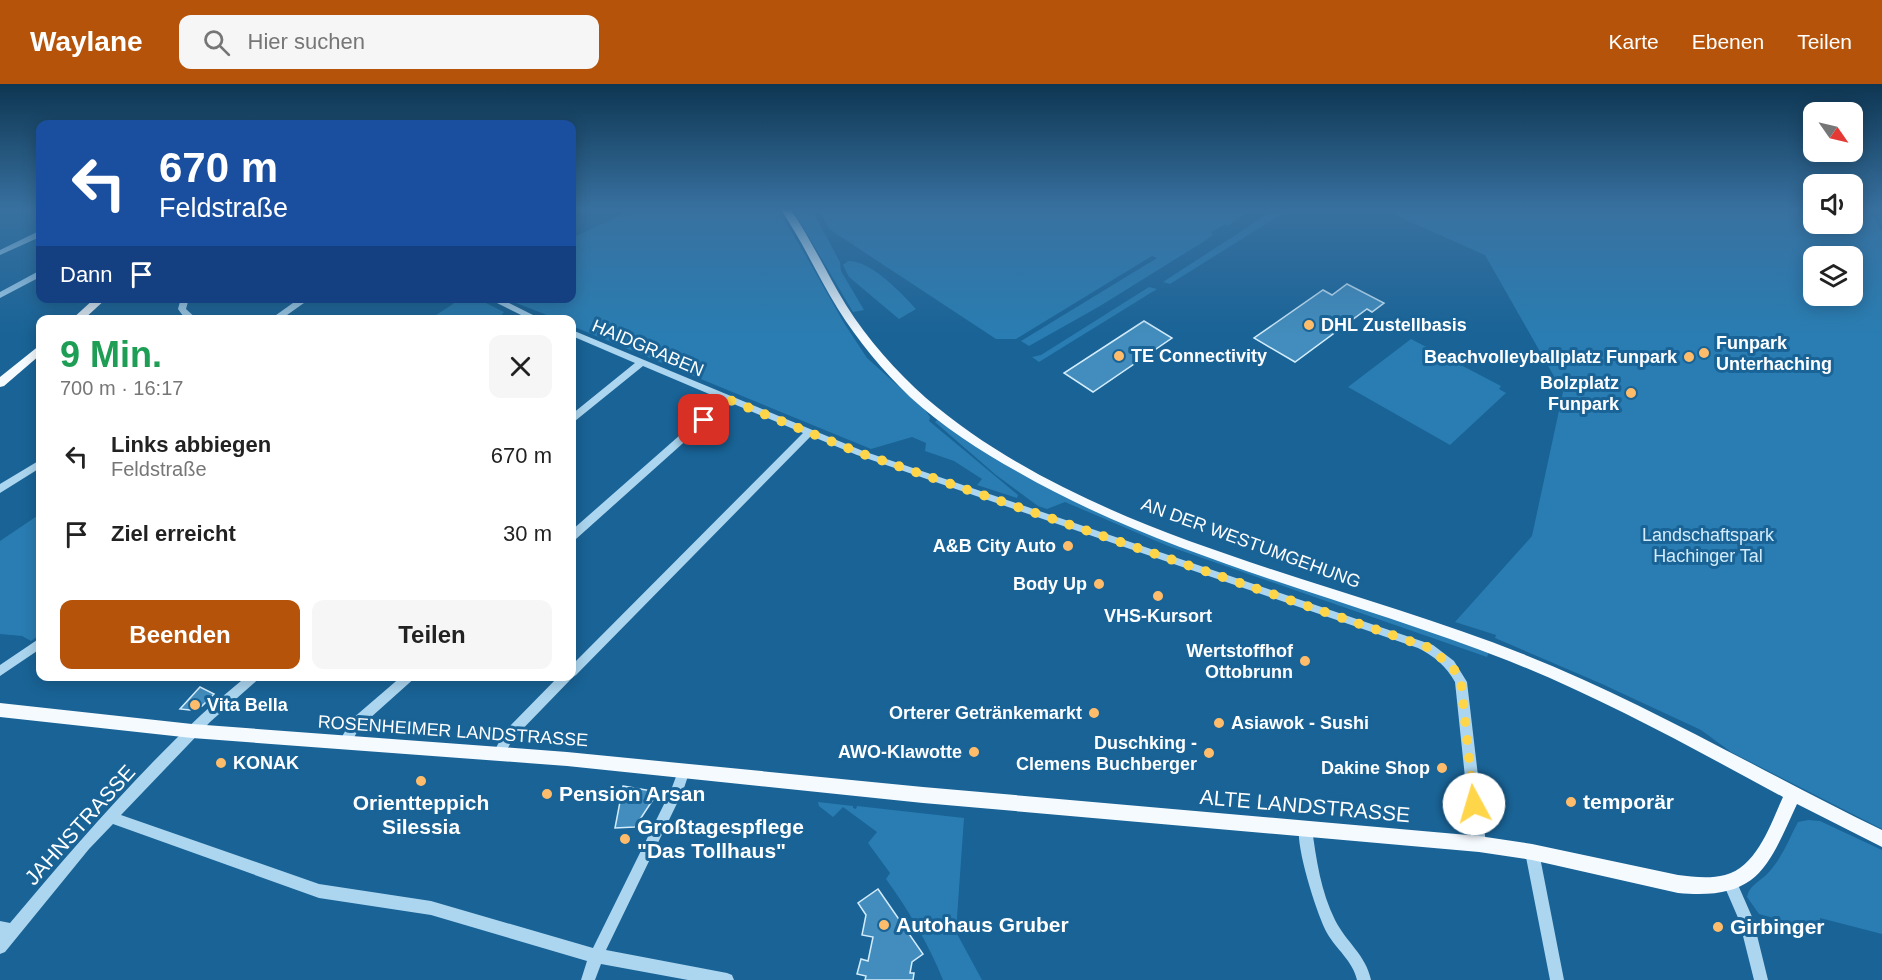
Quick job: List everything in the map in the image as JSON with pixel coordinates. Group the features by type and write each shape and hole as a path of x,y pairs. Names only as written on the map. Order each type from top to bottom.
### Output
{"main road":[{"name":"AN DER WESTUMGEHUNG","path":"812,252 851,321 878,356 927,404 960,430 1014,465 1074,496 1155,531 1469,640 1549,671 1638,712 1882,839"},
{"path":"82,315 96,303"},
{"path":"0,383 36,352"},
{"name":"ROSENHEIMER LANDSTRASSE","path":"0,710 192,731 684,770 903,793"},
{"name":"ALTE LANDSTRASSE","path":"903,793 1479,844 1532,852 1678,884 1701,886 1730,883 1753,868 1768,848 1793,794"}],"street":[{"path":"0,295 36,276"},
{"path":"281,315 299,303"},
{"path":"502,303 528,315"},
{"name":"HAIDGRABEN","path":"576,335 809,433 925,476 1422,645 1437,653 1453,668 1461,682 1479,844"},
{"path":"576,416 641,363"},
{"path":"576,532 727,399"},
{"path":"576,668 809,433"},
{"path":"0,489 36,466"},
{"path":"0,671 36,646"},
{"name":"JAHNSTRASSE","path":"0,947 6,930 192,731 250,681"},
{"path":"345,742 356,723 405,681"},
{"path":"499,754 508,736 562,681"},
{"path":"588,980 596,956 677,791 684,770"},
{"path":"111,818 308,888 431,908 596,956 727,980"},
{"path":"1305,828 1311,870 1331,926 1360,967 1364,980"},
{"path":"1532,852 1557,980"},
{"path":"1730,883 1746,919 1761,980"}],"green space":[{"path":"576,252 804,252 844,323 867,358 926,411 930,417 929,421 1018,495 1017,498 977,485 982,479 954,461 925,451 926,443 912,437 871,449 576,328 576,315 547,315 516,303 576,303"},
{"path":"818,252 835,252 840,262 841,271 864,310 853,312"},
{"path":"864,252 1187,252 1100,306 1029,346 1021,341 1157,258 1152,256 1016,339 996,339"},
{"path":"1210,252 1221,252 1170,284 1163,282"},
{"name":"Landschaftspark Hachinger Tal","path":"1478,252 1803,252 1803,306 1863,306 1863,252 1882,252 1882,829 1731,752 1701,730 1495,638 1496,635 1455,622 1532,536 1563,392 1485,255"},
{"path":"848,261 856,262 875,271 916,309 899,319 849,277 843,265"},
{"path":"1149,287 1157,289 1039,362 1032,357 1041,355"},
{"path":"454,303 486,303 504,312 502,315 436,315"},
{"path":"1411,339 1501,386 1499,389 1506,393 1450,445 1348,387"},
{"path":"937,420 1011,468 1072,499 1489,652 1487,657 1168,546 1065,502 1047,509 1038,506 996,475 935,422"},
{"path":"36,517 36,638 31,641 22,636 0,634 0,541"},
{"path":"818,802 853,806 856,809 857,806 964,818 956,932 982,980 943,980 918,928 886,879 890,873 868,843 877,832 843,807 833,817 819,806"},
{"path":"1820,821 1882,850 1882,934 1820,918 1821,931 1759,914 1747,897 1753,886 1778,861 1798,822"}],"building":[{"name":"DHL Zustellbasis","path":"1347,284 1384,303 1372,312 1367,309 1295,362 1254,338 1323,290 1332,295"},
{"name":"TE Connectivity","path":"1144,321 1172,338 1093,392 1064,373"},
{"path":"200,687 214,694 202,706 190,710 180,709"},
{"path":"623,786 658,792 635,827 615,828"},
{"name":"Autohaus Gruber","path":"878,889 923,954 912,962 910,973 914,973 913,980 865,980 866,976 857,974 861,959 868,961 873,937 862,935 866,915 858,903"}],"place":[{"name":"DHL Zustellbasis","path":"1309,325"},
{"name":"Funpark Unterhaching","path":"1704,353"},
{"name":"TE Connectivity","path":"1119,356"},
{"name":"Beachvolleyballplatz Funpark","path":"1689,357"},
{"name":"Bolzplatz Funpark","path":"1631,393"},
{"name":"A&B City Auto","path":"1068,546"},
{"name":"Body Up","path":"1099,584"},
{"name":"VHS-Kursort","path":"1158,596"},
{"name":"Wertstoffhof Ottobrunn","path":"1305,661"},
{"name":"Vita Bella","path":"195,705"},
{"name":"Orterer Getränkemarkt","path":"1094,713"},
{"name":"Asiawok - Sushi","path":"1219,723"},
{"name":"AWO-Klawotte","path":"974,752"},
{"name":"Duschking - Clemens Buchberger","path":"1209,753"},
{"name":"KONAK","path":"221,763"},
{"name":"Dakine Shop","path":"1442,768"},
{"name":"Orientteppich Silessia","path":"421,781"},
{"name":"Pension Arsan","path":"547,794"},
{"name":"temporär","path":"1571,802"},
{"name":"Großtagespflege \"Das Tollhaus\"","path":"625,839"},
{"name":"Autohaus Gruber","path":"884,925"},
{"name":"Girbinger","path":"1718,927"}],"route":[{"path":"704,420 727,399 860,453 1430,648 1445,659 1461,682 1474,804"}]}
